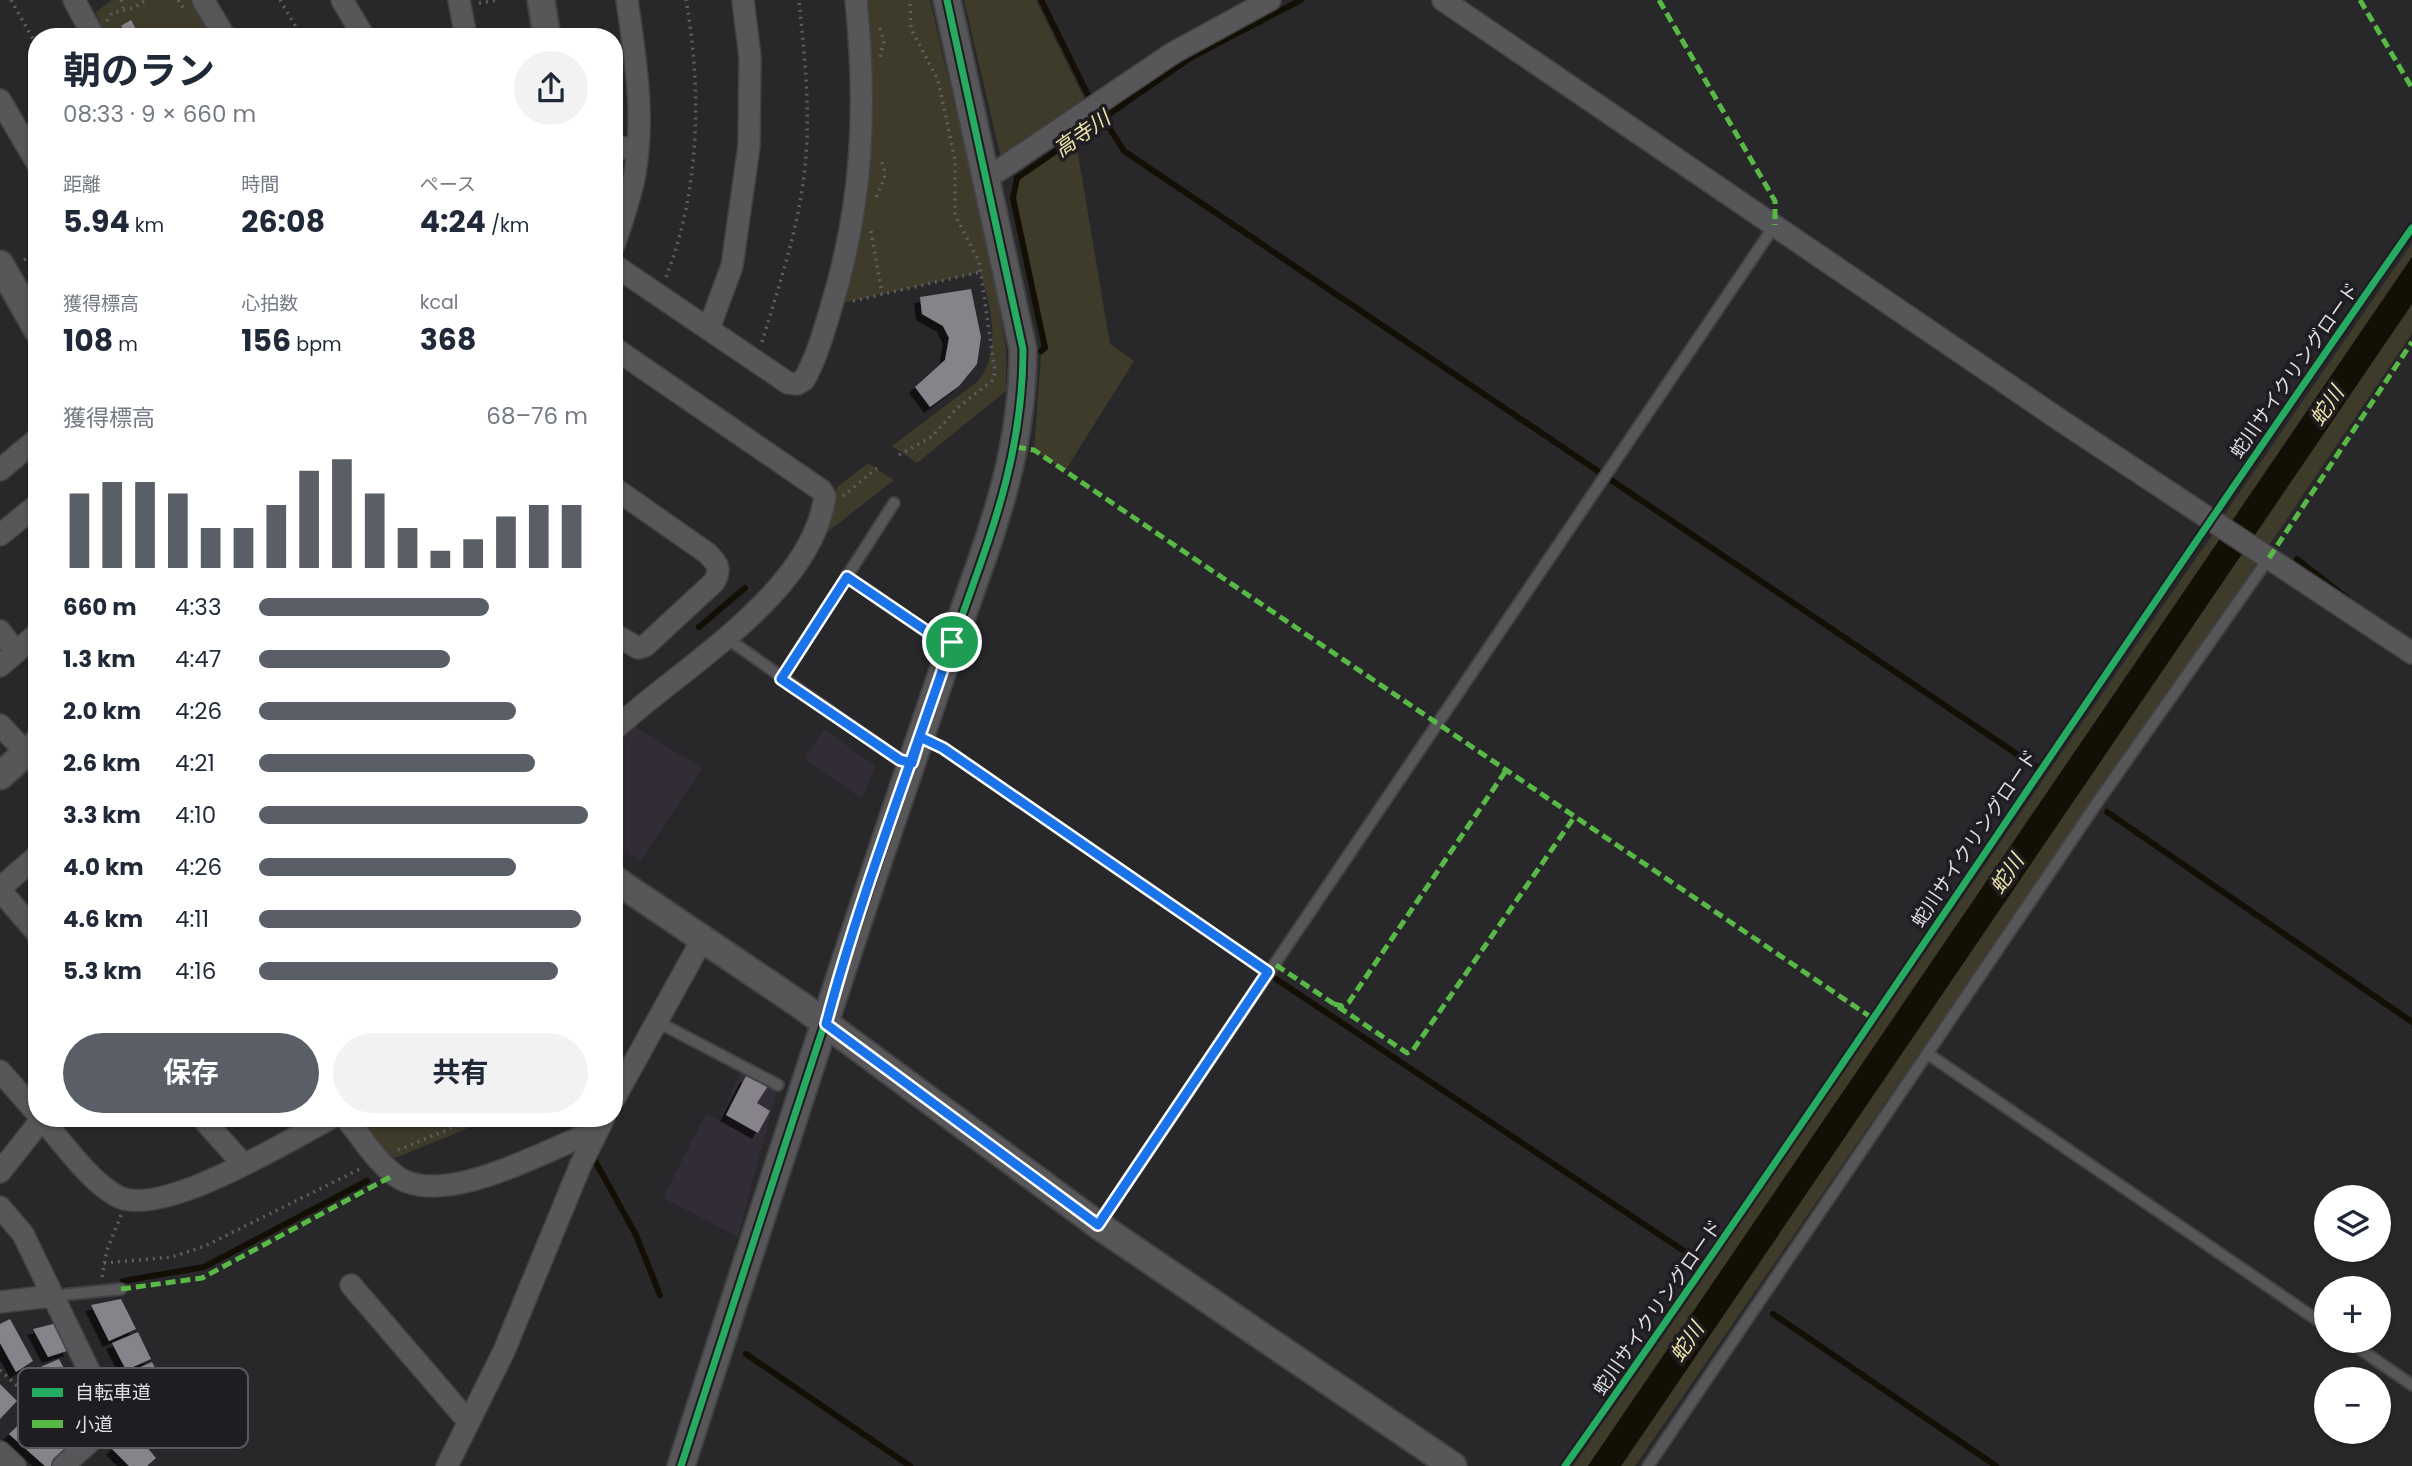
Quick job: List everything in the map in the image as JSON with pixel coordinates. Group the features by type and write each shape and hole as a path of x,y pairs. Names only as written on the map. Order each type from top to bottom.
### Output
{"street":[{"path":"203,0 220,28"},
{"path":"342,0 359,28"},
{"path":"541,0 546,28"},
{"path":"623,214 635,172 638,80 627,0"},
{"path":"709,328 732,266 749,146 750,57 743,0"},
{"path":"623,271 788,383 797,384 804,380 833,300 852,224 860,163 862,61 856,0"},
{"path":"681,1466 920,737 995,528 1016,447 1023,393 1023,349 947,0"},
{"path":"987,175 998,171 1173,52 1270,0"},
{"path":"1443,0 2412,653"},
{"path":"465,2 466,28"},
{"path":"84,3 99,28"},
{"path":"0,100 28,148"},
{"path":"623,148 636,149"},
{"path":"9,264 28,308"},
{"path":"623,354 779,460 821,490 825,496 819,519 803,552 765,602 728,639 623,723"},
{"path":"0,470 28,447"},
{"path":"623,494 706,553 718,564 719,573 714,582 645,646 638,648 623,639"},
{"path":"0,535 28,512"},
{"path":"0,631 16,652"},
{"path":"0,666 28,642"},
{"path":"0,725 28,749"},
{"path":"0,776 28,756"},
{"path":"28,864 0,889 28,922"},
{"path":"623,885 826,1024 1098,1225 1453,1466"},
{"path":"623,1082 702,938"},
{"path":"0,1071 28,1103"},
{"path":"0,1172 35,1127"},
{"path":"48,1127 92,1175 116,1196 127,1199 163,1198 191,1189 314,1127"},
{"path":"210,1127 243,1164"},
{"path":"354,1127 394,1175 406,1181 426,1185 456,1186 582,1137 594,1138"},
{"path":"447,1466 504,1351 600,1127"},
{"path":"0,1207 23,1234 87,1368"},
{"path":"351,1285 469,1419"},
{"path":"0,1302 51,1296"},
{"path":"63,1466 83,1448"},
{"path":"0,1452 15,1466"}],"lane":[{"path":"1098,1225 1268,972 1440,724 1775,225"},
{"path":"781,679 894,503"},
{"path":"1648,1466 2266,556"},
{"path":"847,577 928,632 952,642"},
{"path":"728,639 895,757 912,763"},
{"path":"920,737 943,748 1268,972"},
{"path":"656,1021 778,1085"},
{"path":"1928,1054 2314,1318"},
{"path":"51,1296 121,1289"},
{"path":"2366,1353 2412,1385"}],"path":[{"path":"11,0 28,30"},
{"path":"121,0 123,8"},
{"path":"104,28 112,13 123,8 133,8 146,0"},
{"path":"280,0 297,28"},
{"path":"465,2 498,0"},
{"path":"659,295 679,244 691,169 696,92 686,0"},
{"path":"751,359 760,347 782,278 806,156 807,83 799,0"},
{"path":"900,455 933,436 946,418 992,381 995,372 992,328 977,255 955,215 955,159 938,80 911,29 910,0"},
{"path":"9,264 28,255"},
{"path":"833,300 843,303 980,272"},
{"path":"834,498 850,492 877,468"},
{"path":"390,1154 454,1127"},
{"path":"104,1263 172,1257 205,1246 372,1162"},
{"path":"91,1279 102,1278 104,1263 127,1199"},
{"path":"0,1370 18,1386"}],"shaded area":[{"path":"112,0 195,0 211,28 102,28 96,12"},
{"path":"863,0 930,0 992,266 1006,349 1006,391 917,463 892,446 978,381 990,356 991,313 980,272 843,303 863,215 870,154 871,64"},
{"path":"964,0 1036,0 1085,100 1001,158"},
{"path":"1071,140 1077,148 1110,344 1134,361 1065,471 1034,450 1041,356 1045,348 1012,191 1023,173"},
{"path":"2412,243 2412,257 1588,1466 1573,1466 2132,650 2213,534 2217,535 2227,519 2224,515"},
{"path":"2412,304 2412,333 2270,544 2265,544 2255,561 2256,564 1635,1466 1621,1466"},
{"path":"868,463 894,480 821,537 837,487"},
{"path":"630,724 702,768 640,861 623,851 623,734"},
{"path":"824,729 875,766 862,799 804,758"},
{"path":"741,1071 777,1090 738,1237 663,1198 706,1113 719,1120"},
{"path":"360,1127 471,1127 388,1161"}],"water":[{"name":"蛇川","path":"2412,257 2412,304 1621,1466 1588,1466"}],"building":[{"path":"131,20 135,28 122,28 121,26"},
{"path":"971,289 981,337 977,364 959,386 930,407 915,387 945,360 949,338 943,326 922,314 920,297"},
{"path":"746,1076 768,1086 757,1103 770,1111 758,1133 726,1115"},
{"path":"121,1299 136,1329 109,1341 91,1305"},
{"path":"10,1319 33,1361 18,1368 16,1372 0,1343 0,1324"},
{"path":"57,1323 70,1350 48,1357 33,1329"},
{"path":"138,1332 151,1359 125,1368 112,1343"},
{"path":"59,1359 64,1368 38,1368"},
{"path":"152,1362 155,1368 138,1368"},
{"path":"0,1384 17,1401 0,1419"},
{"path":"18,1425 18,1442 9,1434"},
{"path":"25,1448 69,1448 51,1466 45,1466"},
{"path":"148,1448 156,1458 147,1466 129,1466 112,1449"}],"waterway":[{"path":"1041,0 1087,93 1124,151 2036,767"},
{"name":"高寺川","path":"1041,351 1045,348 1013,198 1017,178 1190,58 1301,0"},
{"path":"2297,559 2347,598"},
{"name":"高寺川","path":"699,627 745,588"},
{"path":"2107,812 2412,1022"},
{"path":"1276,979 1699,1261"},
{"path":"594,1159 636,1235 660,1295"},
{"path":"123,1281 204,1267 367,1181"},
{"path":"1773,1314 1996,1466"},
{"path":"746,1354 910,1466"}],"marked path":[{"path":"1659,0 1775,201 1775,225"},
{"path":"2360,0 2412,88"},
{"path":"2269,558 2412,342"},
{"path":"1016,447 1034,450 1872,1018"},
{"path":"1334,1004 1342,1006 1349,1002 1507,769"},
{"path":"1276,965 1407,1053 1413,1050 1575,816"},
{"path":"121,1289 202,1278 394,1175"}],"cycle path":[{"path":"681,1466 843,966 990,535 1001,500 1017,427 1023,349 947,0"},
{"name":"蛇川サイクリングロード","path":"1565,1466 2412,228"}],"route":[{"path":"952,642 920,737 912,763 835,990 826,1024 1098,1225 1268,972 943,748 920,737 912,763 900,760 781,679 847,577 928,632 952,642"}]}
